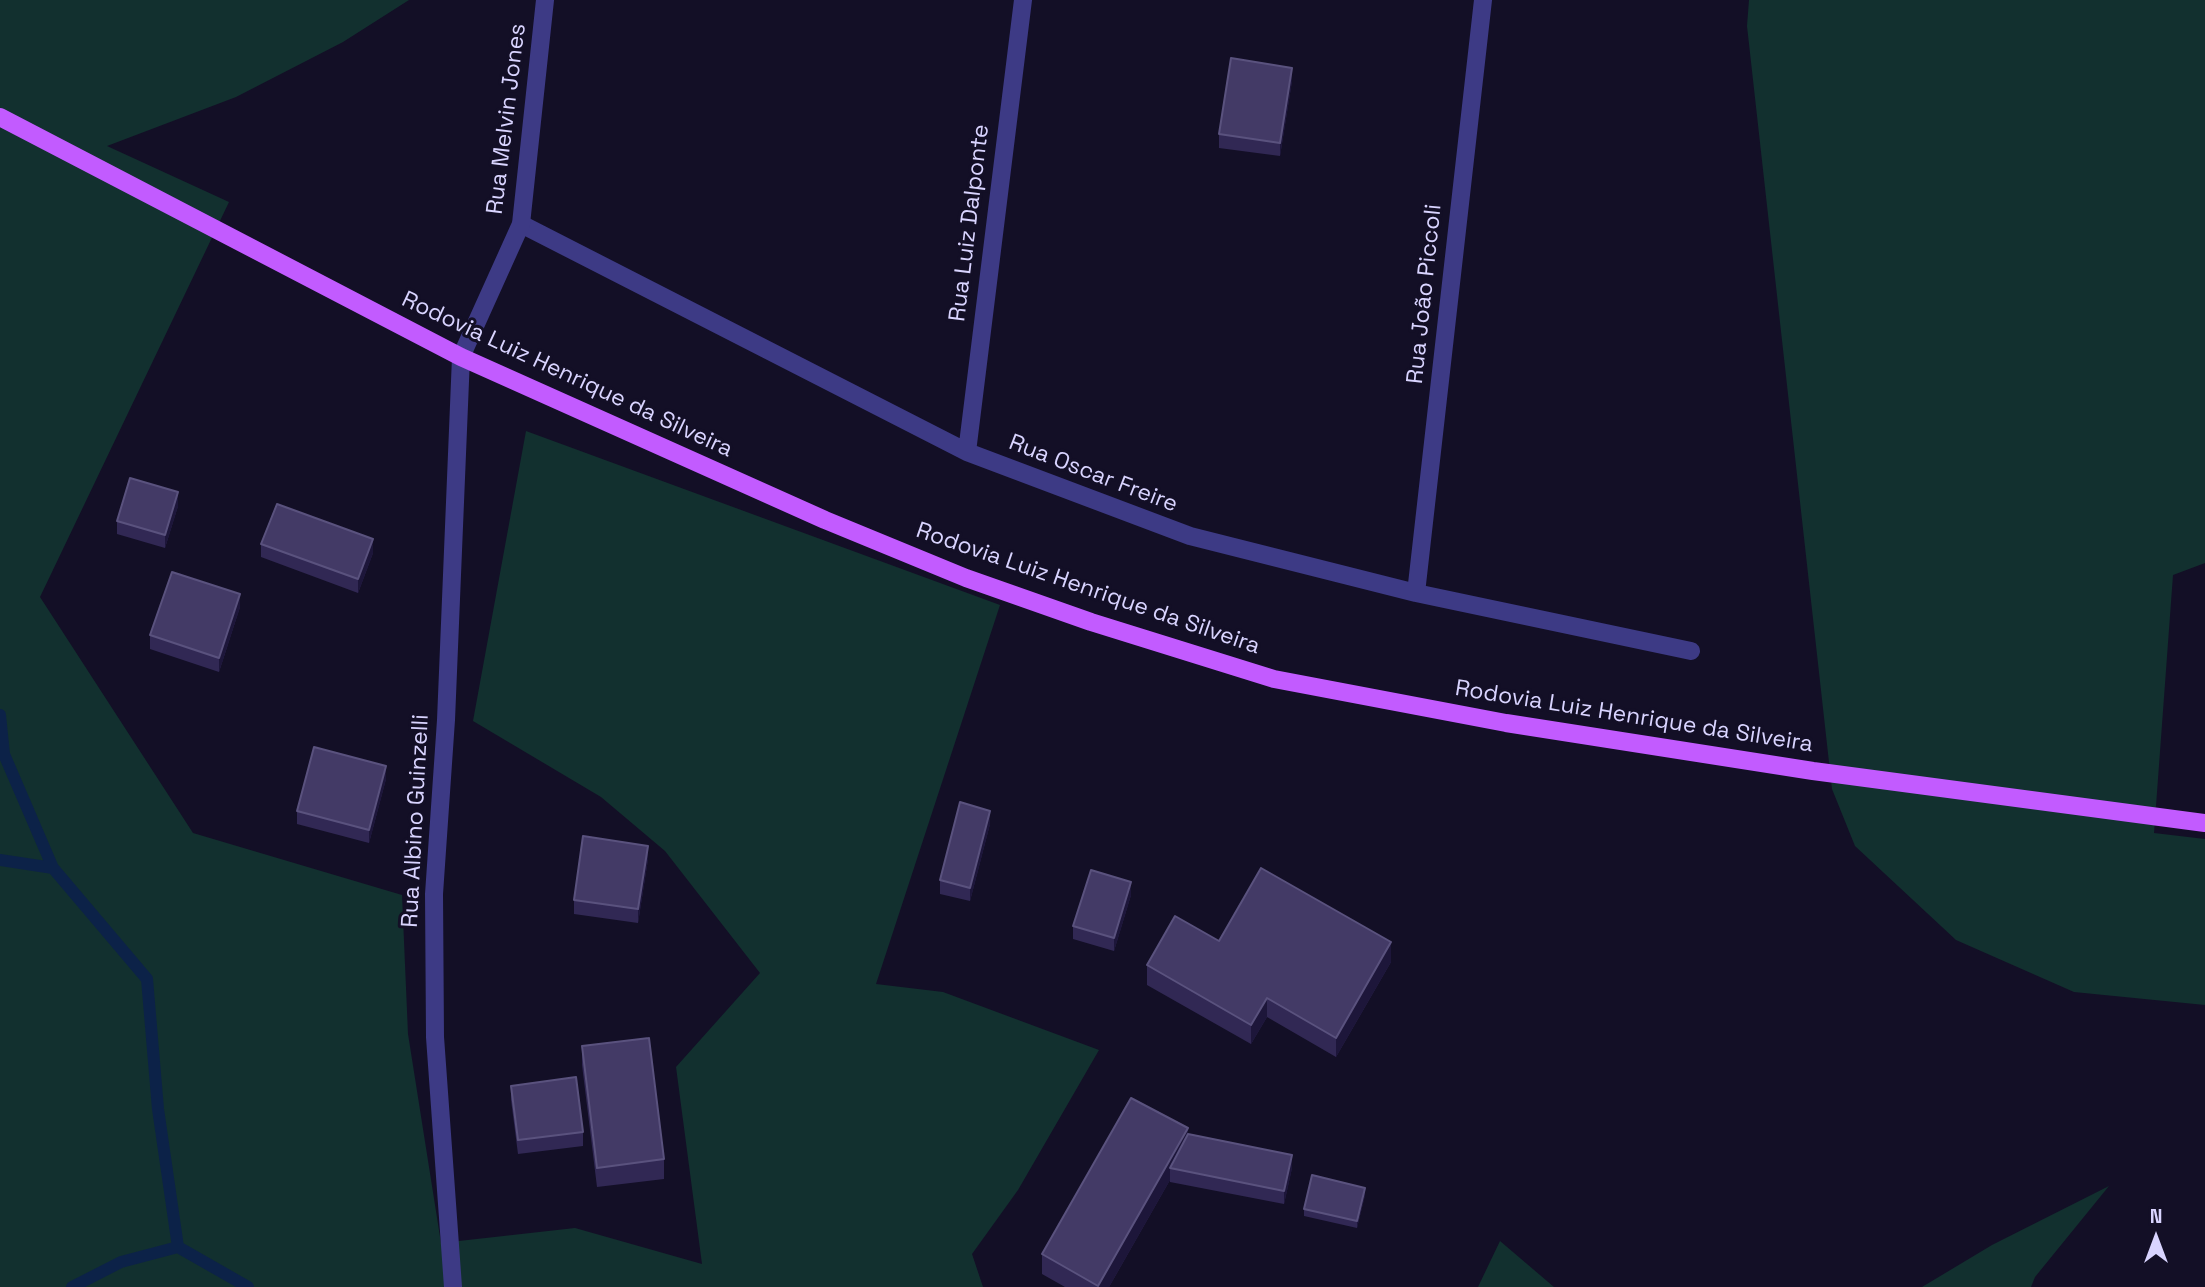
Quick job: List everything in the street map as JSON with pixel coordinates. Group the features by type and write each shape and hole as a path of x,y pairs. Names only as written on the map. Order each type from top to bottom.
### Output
{"main road":[{"name":"Rodovia Luiz Henrique da Silveira","path":"0,117 461,357 825,520 965,578 1091,622 1273,678 1506,723 1813,771 2205,823"}],"street":[{"name":"Rua Melvin Jones","path":"461,357 522,224 545,0"},
{"name":"Rua Luiz Dalponte","path":"967,452 1023,0"},
{"name":"Rua João Piccoli","path":"1416,593 1483,0"},
{"name":"Rua Oscar Freire","path":"522,224 967,452 1190,536 1416,593 1691,652"},
{"name":"Rua Albino Guinzelli","path":"453,1287 435,1038 434,894 446,720 461,357"}],"green space":[{"path":"0,0 409,0 343,42 236,97 107,146 229,202 40,597 193,833 402,895 408,1034 441,1243 575,1228 702,1264 676,1067 760,973 665,851 601,797 473,721 526,431 1000,605 876,984 943,992 1099,1050 1018,1190 972,1254 983,1287 0,1287"},
{"path":"1749,0 2205,0 2205,563 2173,575 2154,833 2205,839 2205,1005 2074,992 1956,940 1855,846 1832,789 1747,26"},
{"path":"2109,1186 2035,1277 2031,1287 1922,1287 1992,1245"},
{"path":"1500,1241 1554,1287 1478,1287"}],"building":[{"path":"1231,58 1292,68 1280,143 1219,134"},
{"path":"130,478 178,492 165,535 117,521"},
{"path":"277,504 373,539 358,579 261,544"},
{"path":"172,572 240,594 219,658 150,635"},
{"path":"314,747 386,766 369,830 297,811"},
{"path":"960,802 990,811 970,888 940,880"},
{"path":"583,836 648,846 638,909 574,900"},
{"path":"1261,868 1391,942 1336,1038 1267,998 1251,1025 1147,965 1175,916 1219,941"},
{"path":"1091,870 1131,882 1114,938 1073,926"},
{"path":"649,1038 664,1159 597,1168 582,1046"},
{"path":"576,1077 583,1132 518,1140 511,1086"},
{"path":"1131,1098 1188,1128 1098,1286 1042,1254"},
{"path":"1188,1134 1292,1155 1284,1191 1170,1168"},
{"path":"1312,1175 1365,1188 1357,1221 1304,1209"}],"waterway":[{"path":"0,715 4,754 53,868"},
{"path":"0,860 53,868 147,979 158,1109 178,1247 248,1287"},
{"path":"72,1287 121,1262 178,1247"}]}
